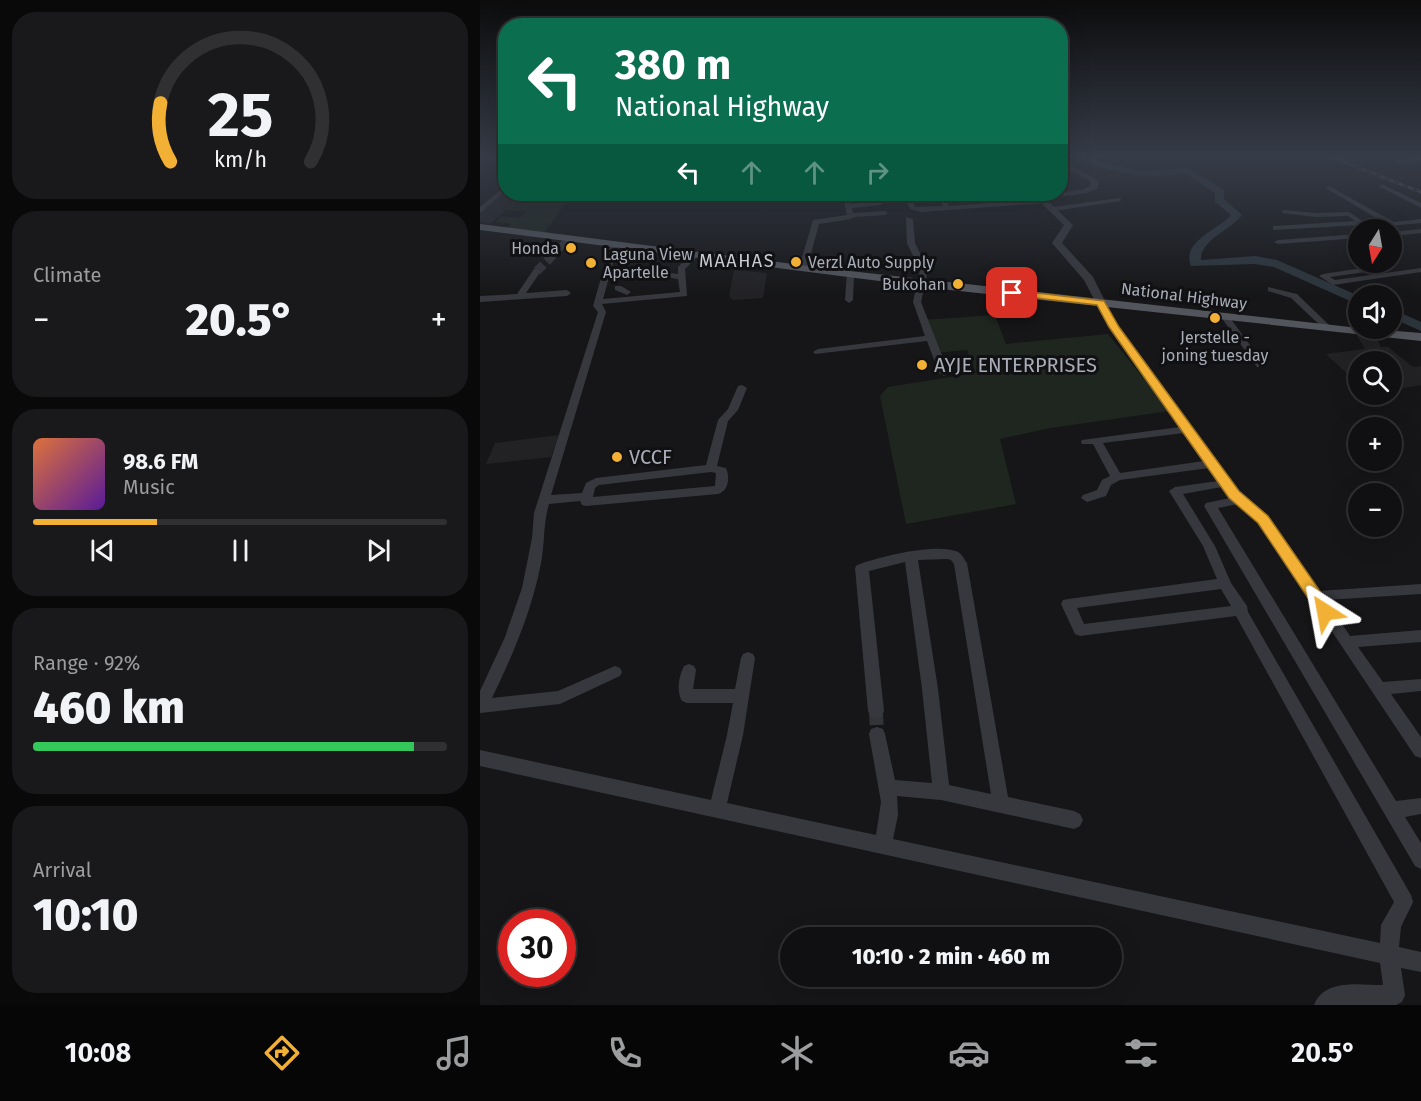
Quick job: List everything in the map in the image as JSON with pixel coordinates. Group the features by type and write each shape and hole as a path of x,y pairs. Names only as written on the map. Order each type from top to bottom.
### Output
{"main road":[{"name":"National Highway","path":"480,227 694,256 1225,317 1421,337"}],"street":[{"path":"803,268 816,222 849,219 847,203"},
{"path":"848,206 880,203"},
{"path":"910,203 914,210 990,203"},
{"path":"944,203 947,208"},
{"path":"1046,203 1069,225 1068,230 1056,239 1058,246 1089,279 1114,327 1226,483 1239,500 1263,519 1418,743"},
{"path":"1053,209 1098,203"},
{"path":"1355,203 1394,224 1419,223"},
{"path":"1284,212 1316,215 1348,214 1357,219"},
{"path":"850,214 885,213"},
{"path":"909,219 911,243 924,270 917,302 944,373"},
{"path":"1276,228 1348,224"},
{"path":"1402,233 1421,231"},
{"path":"1278,242 1348,237"},
{"path":"558,250 568,239"},
{"path":"480,706 516,629 540,532 545,498 602,312 597,306 600,288 614,246"},
{"path":"599,302 684,294 682,266 694,256"},
{"path":"1421,262 1323,276 1333,282 1421,270"},
{"path":"627,269 682,277"},
{"path":"520,296 537,271"},
{"path":"849,300 850,274"},
{"path":"618,288 627,292 641,292 642,298"},
{"path":"1271,290 1294,296 1326,326"},
{"path":"613,301 627,292"},
{"path":"480,299 567,293"},
{"path":"1225,317 1260,365"},
{"path":"818,352 930,338"},
{"path":"711,468 723,420 734,410 742,388"},
{"path":"1117,477 1091,442 1187,429"},
{"path":"1087,498 1102,493 1106,483 1117,477 1212,464"},
{"path":"711,468 722,471 721,487 718,490 591,502 586,502 587,494 590,486 596,482 711,468"},
{"path":"1226,483 1175,491 1209,546 1225,583 1404,902 1391,925 1389,954 1395,995 1337,995 1324,1005"},
{"path":"545,498 587,494"},
{"path":"1239,500 1210,506 1421,860"},
{"path":"876,711 862,568 911,558 949,554 960,562 1001,804"},
{"path":"911,558 930,689 941,792"},
{"path":"1225,583 1068,604 1080,630 1242,610"},
{"path":"1315,596 1421,589"},
{"path":"1346,642 1421,636"},
{"path":"717,809 735,735 748,658"},
{"path":"689,669 685,693 687,696 740,696"},
{"path":"480,706 560,697 615,672"},
{"path":"1379,689 1421,685"},
{"path":"878,734 889,787 891,811 883,844"},
{"path":"480,758 1421,962"},
{"path":"889,787 941,792 1074,820"},
{"path":"1392,810 1421,806"}],"shaded area":[{"path":"489,203 522,203 511,205 490,224 480,222 480,211"},
{"path":"565,203 544,233 508,228 511,224 496,222 501,216 520,218 527,211 505,210 511,205"},
{"path":"734,270 767,273 763,298 733,300 729,296"},
{"path":"995,315 1006,344 1108,334 1170,411 1050,428 1000,439 1016,504 906,524 880,396 888,387 976,373 967,350 934,353 922,320"},
{"path":"1359,339 1377,339 1381,347 1388,347 1393,351 1349,351 1365,349"},
{"path":"1348,351 1348,375 1326,354"},
{"path":"1402,358 1413,367 1421,366 1421,385 1402,388"},
{"path":"559,435 551,457 486,464 495,443"}],"waterway":[{"path":"1222,203 1237,215 1202,242 1197,248 1195,264 1255,260 1277,264 1348,296"},
{"path":"1402,318 1421,327"}],"tunnel":[{"path":"537,271 558,250"},
{"path":"876,711 877,734"}],"place":[{"name":"Honda","path":"571,248"},
{"name":"Verzl Auto Supply","path":"796,262"},
{"name":"Laguna View Apartelle","path":"591,263"},
{"name":"Bukohan","path":"958,284"},
{"name":"Jerstelle - joning tuesday","path":"1215,318"},
{"name":"AYJE ENTERPRISES","path":"922,365"},
{"name":"VCCF","path":"617,457"}],"district":[{"name":"MAAHAS","path":"737,261"}],"route":[{"path":"1012,293 1101,303 1114,327 1234,495 1263,519 1325,612"}]}
